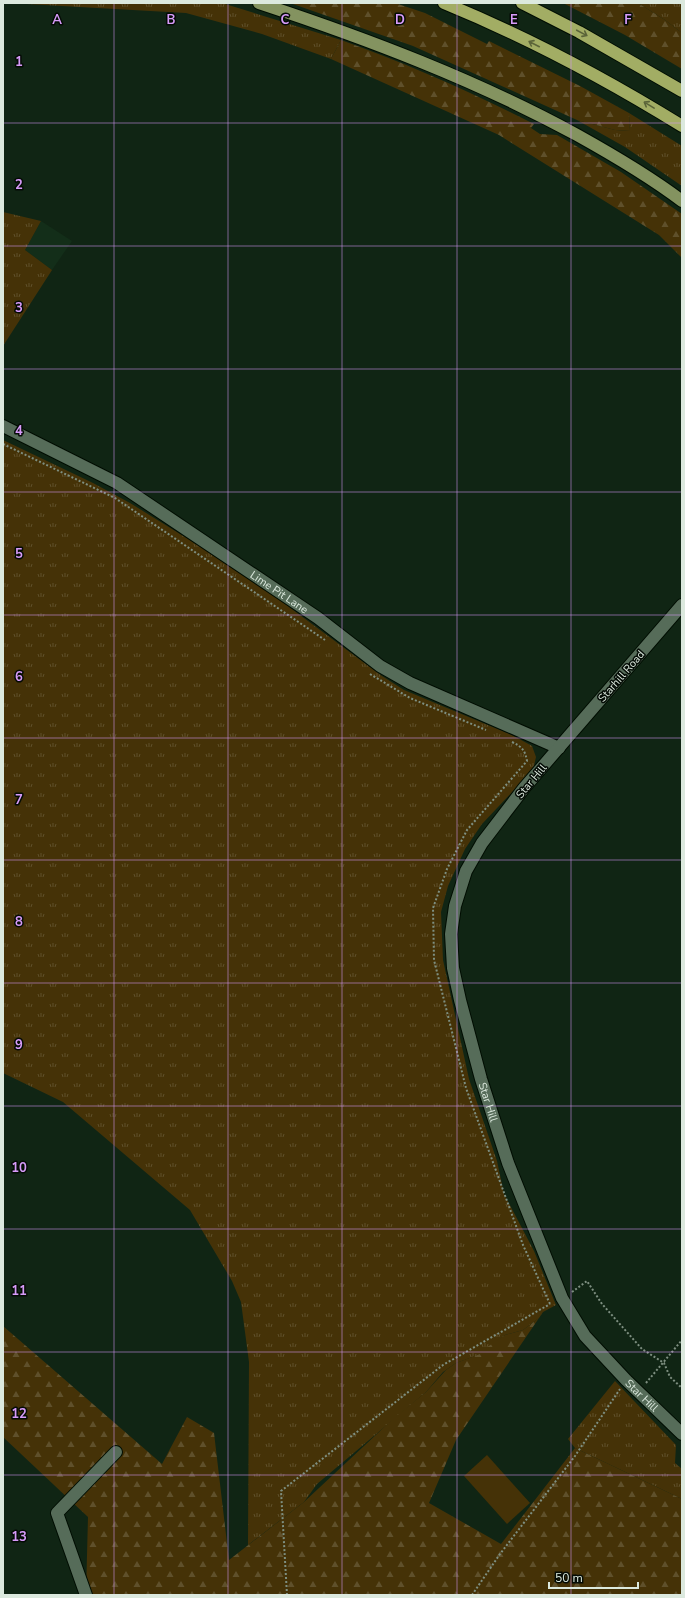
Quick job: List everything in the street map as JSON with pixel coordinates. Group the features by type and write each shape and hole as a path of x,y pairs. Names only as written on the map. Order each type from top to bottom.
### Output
{"highway":[{"path":"444,3 582,68 682,126"},
{"path":"522,3 579,32 682,91"}],"main road":[{"path":"259,3 390,49 543,116 625,162 682,201"}],"street":[{"name":"Lime Pit Lane","path":"3,426 117,483 318,618 380,666 410,683 559,748"},
{"name":"Starhill Road","path":"559,748 682,605"},
{"name":"Star Hill","path":"559,748 524,788 479,848 466,871 455,906 452,934 454,968 460,1000 481,1079 508,1163 562,1298 585,1336 626,1380 682,1434"},
{"path":"86,1595 57,1513 116,1452"}],"path":[{"path":"3,444 115,498 329,642"},
{"path":"368,673 410,698 490,732"},
{"path":"511,741 520,746 526,752 527,761 468,830 447,869 433,908 434,960 466,1088 523,1245 550,1304"},
{"path":"287,1595 281,1491 443,1365 562,1298 587,1281 602,1304 642,1349 664,1363 670,1377 682,1388"},
{"path":"638,1392 682,1340"},
{"path":"472,1595 500,1554 575,1456 626,1380"}],"shaded area":[{"path":"41,221 72,241 52,270 25,250"}],"green space":[{"path":"9,3 222,3 341,40 331,59 262,34 186,13"},
{"path":"290,3 395,3 425,13 487,44 489,41 580,86 629,113 630,131 615,130 577,120 413,46"},
{"path":"563,3 638,3 682,33 682,69 625,35"},
{"path":"638,3 682,3 682,33 665,20"},
{"path":"341,40 439,79 487,101 534,124 531,128 540,134 557,135 621,172 682,214 682,258 659,235 499,135 331,59"},
{"path":"629,113 682,146 682,186 625,147 577,120 615,130 630,131"},
{"path":"3,212 41,221 25,250 52,270 3,346"},
{"path":"3,440 93,483 130,503 201,547 281,601 382,676 404,690 512,735 532,746 536,757 533,770 482,824 465,849 448,886 441,912 443,960 469,1079 497,1161 504,1194 534,1251 556,1305 543,1312 539,1318 523,1330 505,1335 481,1354 456,1363 443,1372 426,1392 317,1484 304,1502 248,1545 249,1362 241,1302 232,1281 190,1210 63,1102 3,1073"},
{"path":"539,1318 456,1440 429,1503 501,1544 575,1448 682,1499 682,1595 86,1595 88,1517 3,1437 3,1326 162,1464 187,1417 214,1433 229,1560 304,1502 394,1418 426,1392 446,1370 456,1363 480,1354 483,1350 505,1335 523,1330"},
{"path":"615,1381 676,1445 675,1463 682,1469 682,1499 575,1448 568,1439"},
{"path":"487,1455 530,1503 507,1524 464,1476"}]}
